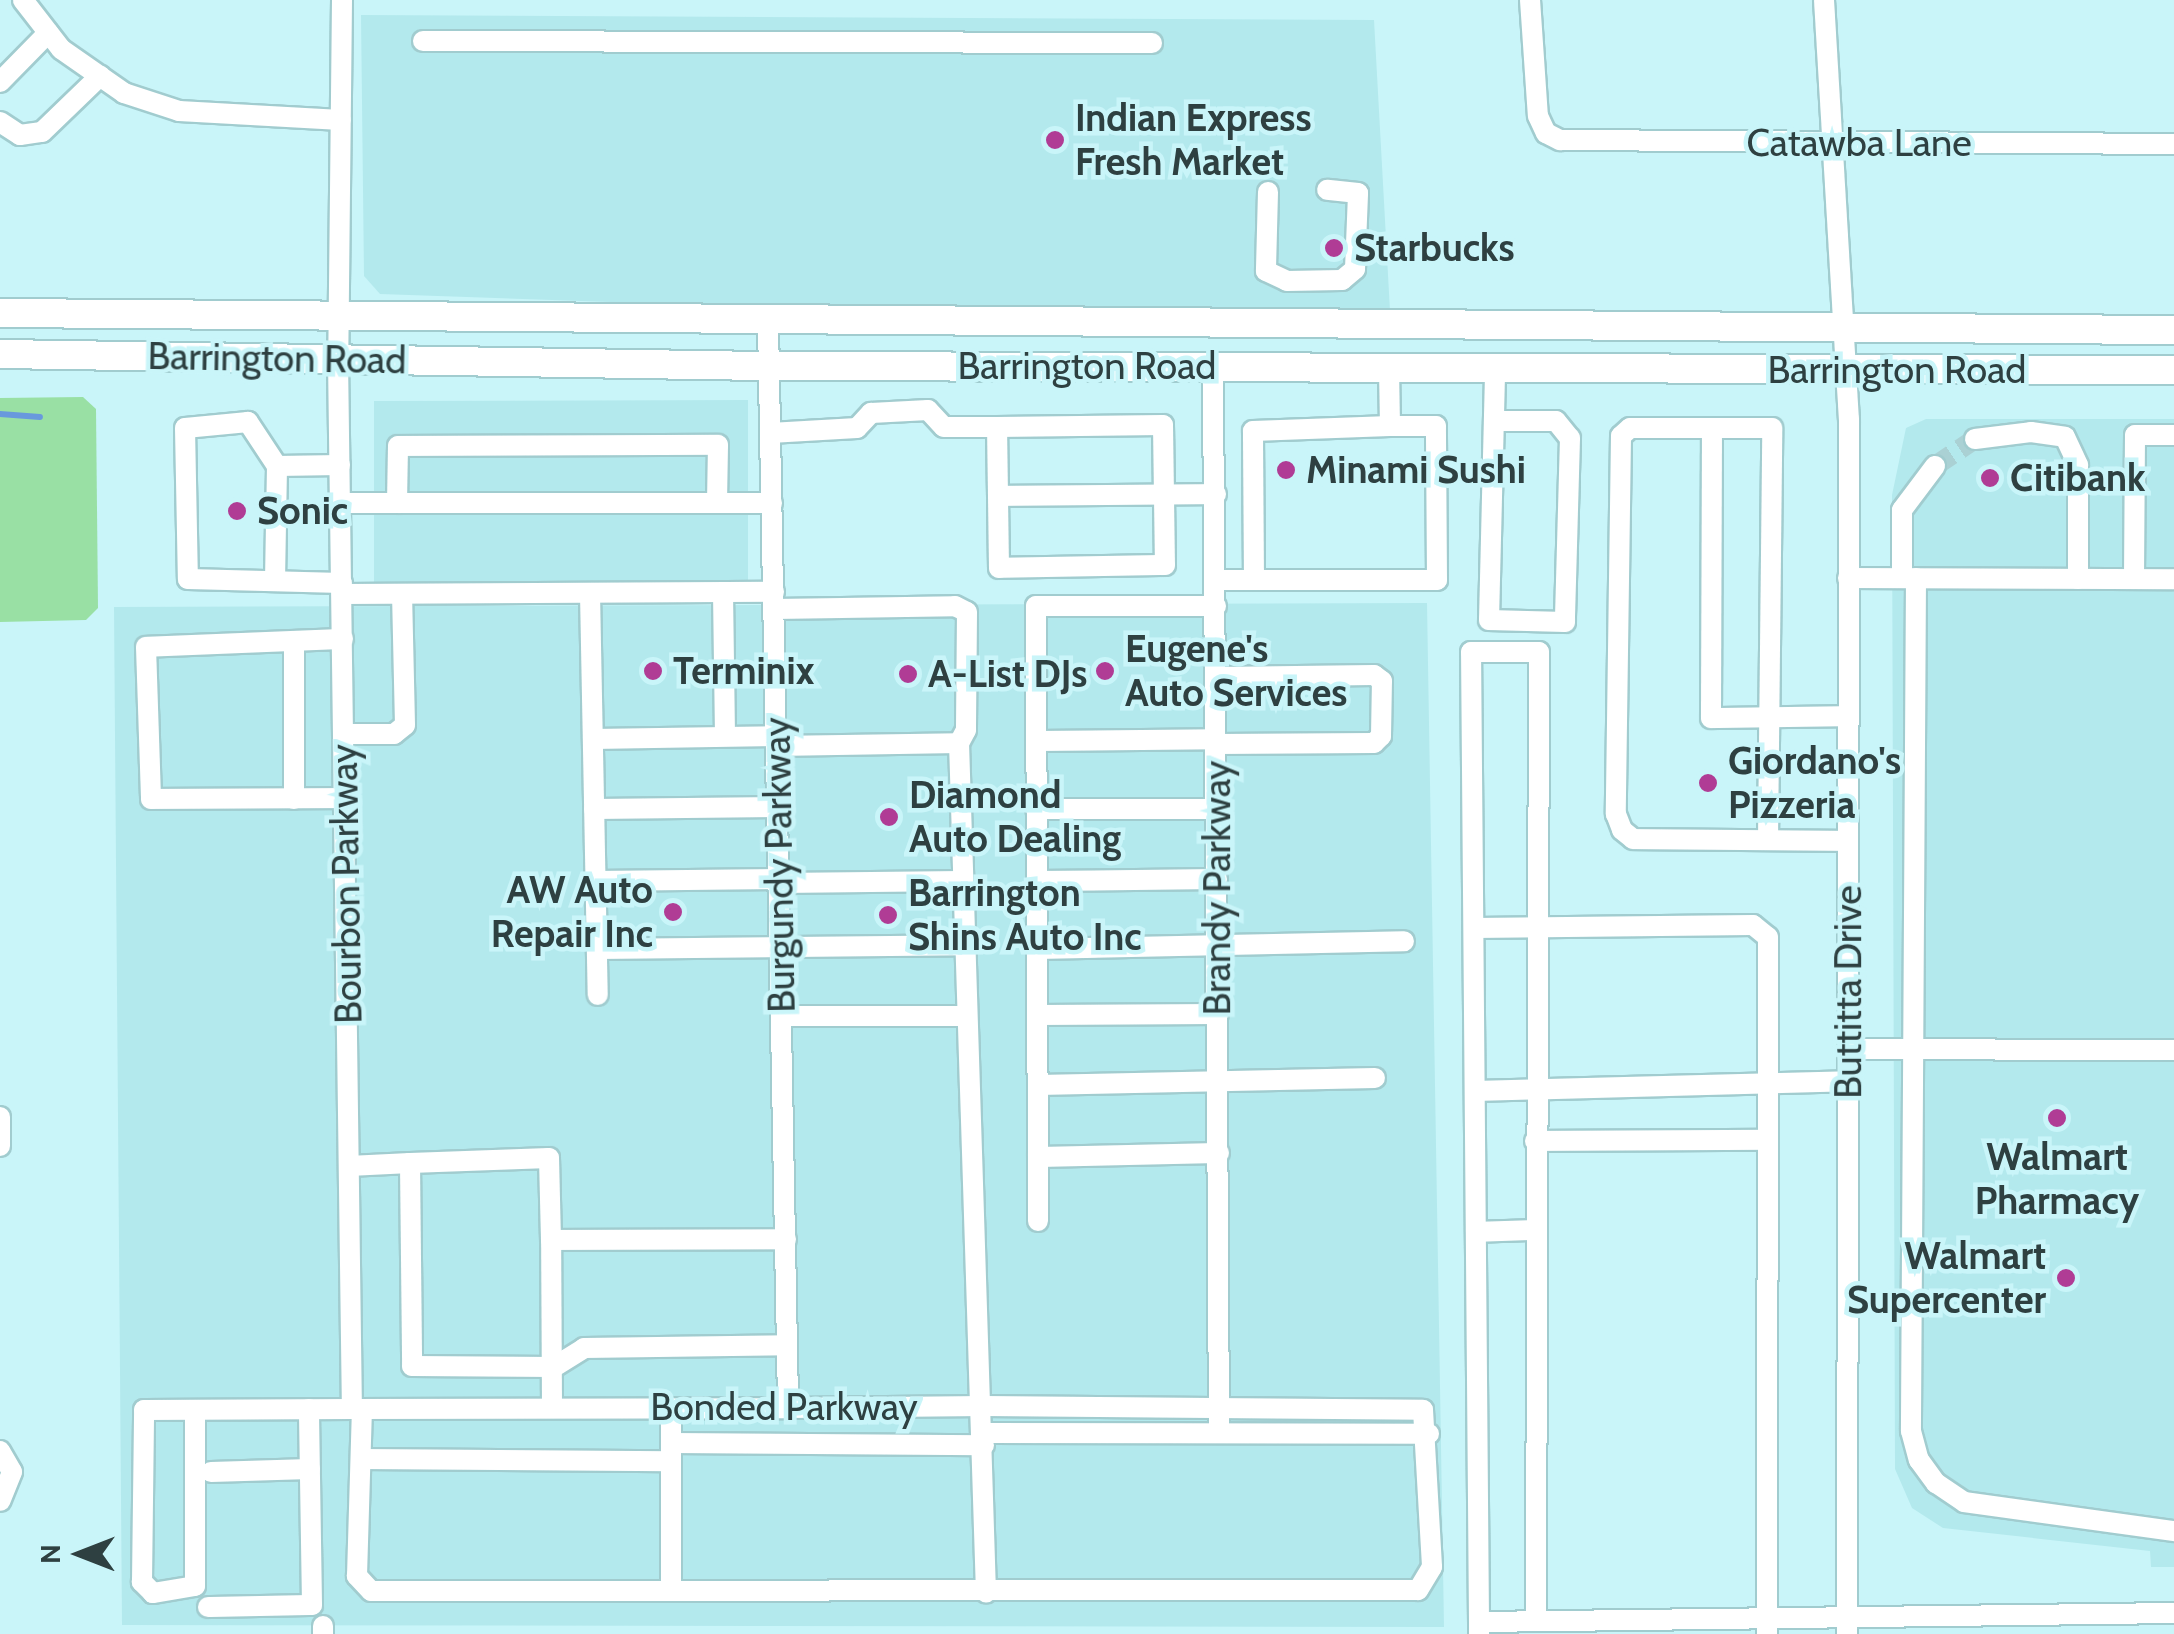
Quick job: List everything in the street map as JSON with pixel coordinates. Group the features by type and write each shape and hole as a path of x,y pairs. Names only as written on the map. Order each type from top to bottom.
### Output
{"main road":[{"name":"Barrington Road","path":"0,313 339,319 2174,330"},
{"name":"Barrington Road","path":"0,354 768,366 2174,370"}],"street":[{"path":"24,0 48,33 124,92 179,112 341,120"},
{"name":"Bourbon Parkway","path":"342,0 338,360 349,1166 361,1460 358,1576 363,1588 671,1588"},
{"name":"Catawba Lane","path":"1530,0 1538,116 1546,133 1567,141 2174,144"},
{"name":"Buttitta Drive","path":"1824,0 1847,370 1847,1624"},
{"path":"0,82 48,33"},
{"path":"423,41 1152,43"},
{"path":"1,128 20,135 42,132 100,76"},
{"path":"1268,192 1266,271 1287,281 1342,280 1357,257 1358,193 1327,190"},
{"name":"Burgundy Parkway","path":"768,322 788,1408"},
{"name":"Brandy Parkway","path":"1213,365 1219,1433"},
{"path":"1389,367 1390,426"},
{"path":"1494,421 1556,421 1570,438 1565,622 1488,620 1495,368"},
{"path":"770,433 857,428 870,413 928,410 944,427 1163,425 1165,566 999,568 997,427"},
{"path":"275,581 277,466 248,422 186,428 188,579 275,581 402,594 723,592 774,601 956,606 967,612 966,730 959,744 963,945 984,1406 986,1593"},
{"path":"1216,580 1254,580 1437,580 1436,426 1253,430 1254,580"},
{"path":"1768,840 1772,428 1630,428 1621,436 1616,814 1634,839 1848,841"},
{"path":"1712,428 1711,718 1848,716"},
{"path":"1975,439 2031,432 2065,438 2078,465 2078,579"},
{"path":"2134,579 2135,435 2174,435"},
{"path":"398,503 398,446 718,446 717,503"},
{"path":"1215,451 1254,449"},
{"path":"277,466 340,465"},
{"path":"1935,466 1902,510 1909,578 1914,1050 1908,1412 1918,1460 1964,1502 2174,1531"},
{"path":"998,496 1216,494"},
{"path":"341,502 772,504"},
{"path":"1848,578 2174,579"},
{"path":"723,592 725,736"},
{"path":"590,593 598,995"},
{"path":"344,734 394,734 404,725 402,594"},
{"path":"1038,1221 1036,606 1216,606"},
{"path":"343,639 146,646 151,799 345,798"},
{"path":"294,641 294,799"},
{"path":"1536,1621 1534,1230 1539,652 1472,652 1479,1628 1536,1621 2085,1624 2174,1613"},
{"path":"1037,741 1374,743 1381,736 1382,680 1374,675 1217,678"},
{"path":"593,739 725,736 776,741 959,744"},
{"path":"594,810 778,807"},
{"path":"1036,808 1217,809"},
{"path":"1037,881 1217,879"},
{"path":"596,881 962,881"},
{"path":"1474,928 1762,929 1768,937 1769,1084 1764,1140 1768,1625"},
{"path":"1037,949 1218,949 1404,941"},
{"path":"596,949 963,945"},
{"path":"1037,1015 1218,1014"},
{"path":"781,1016 967,1016"},
{"path":"1848,1050 2174,1050"},
{"path":"1038,1084 1375,1078"},
{"path":"1475,1090 1848,1081"},
{"path":"0,1117 0,1146"},
{"path":"1535,1142 1764,1140"},
{"path":"1038,1156 1219,1152"},
{"path":"349,1166 550,1158 552,1408"},
{"path":"410,1163 412,1366 554,1367 584,1348 788,1345"},
{"path":"1476,1232 1534,1230"},
{"path":"550,1240 786,1238"},
{"name":"Bonded Parkway","path":"195,1410 196,1586 153,1593 142,1582 144,1410 984,1406 1423,1410 1428,1434"},
{"path":"361,1460 671,1452 984,1438 1428,1434 1432,1567 1418,1590 986,1593 671,1588 671,1452 671,1408"},
{"path":"208,1607 312,1605 309,1409"},
{"path":"0,1451 12,1472 0,1501"},
{"path":"211,1472 310,1469"}],"shaded area":[{"path":"361,15 1374,20 1390,311 784,308 380,294 364,276"},
{"path":"748,400 748,592 374,593 374,401"},
{"path":"1926,419 2174,419 2174,1567 2151,1567 2150,1551 1943,1528 1912,1508 1895,1469 1892,495 1906,428"},
{"path":"1427,603 1444,1627 122,1625 114,607"}],"green space":[{"path":"83,397 96,409 98,608 86,620 0,622 0,398"}],"waterway":[{"path":"0,414 40,417"}],"tunnel":[{"path":"1935,466 1975,439"}],"place":[{"name":"Indian Express Fresh Market","path":"1055,140"},
{"name":"Starbucks","path":"1334,248"},
{"name":"Minami Sushi","path":"1286,470"},
{"name":"Citibank","path":"1990,478"},
{"name":"Sonic","path":"237,511"},
{"name":"Terminix","path":"653,671"},
{"name":"Eugene's Auto Services","path":"1105,671"},
{"name":"A-List DJs","path":"908,674"},
{"name":"Giordano's Pizzeria","path":"1708,783"},
{"name":"Diamond Auto Dealing","path":"889,817"},
{"name":"AW Auto Repair Inc","path":"673,912"},
{"name":"Barrington Shins Auto Inc","path":"888,915"},
{"name":"Walmart Pharmacy","path":"2057,1118"},
{"name":"Walmart Supercenter","path":"2066,1278"}]}
